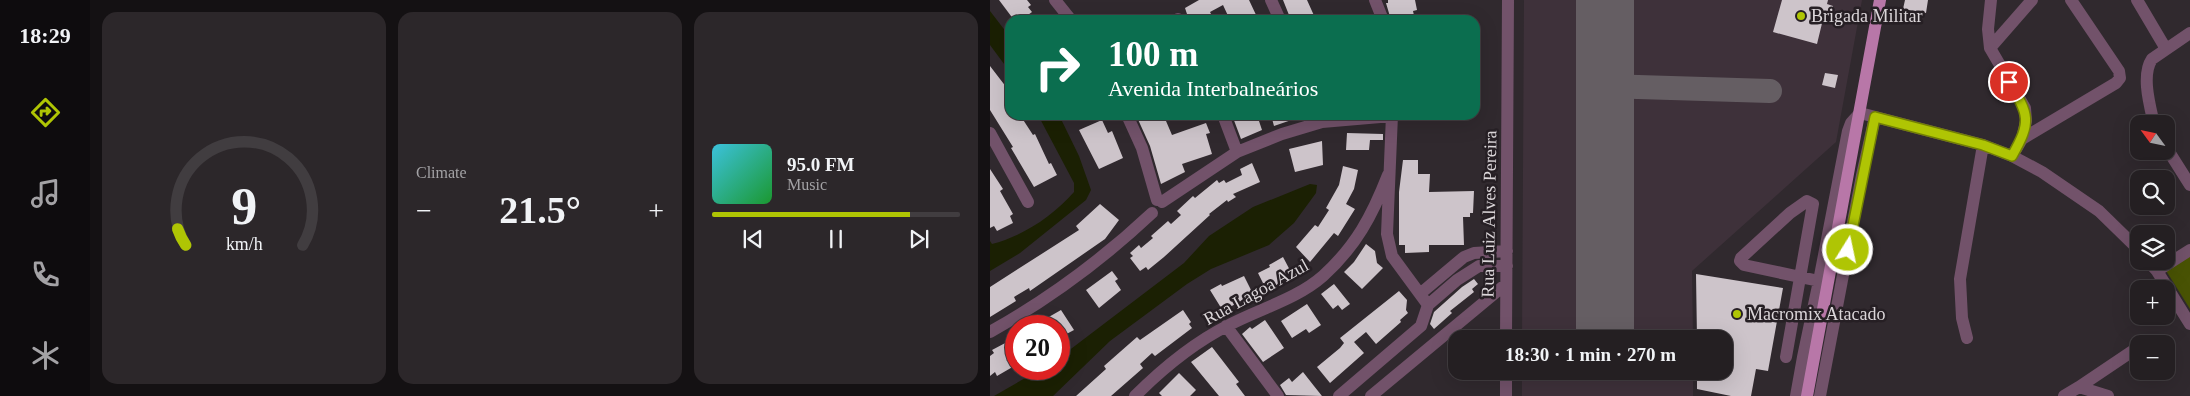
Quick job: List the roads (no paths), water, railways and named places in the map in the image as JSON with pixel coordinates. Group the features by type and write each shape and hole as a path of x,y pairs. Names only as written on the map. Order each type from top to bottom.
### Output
{"main road":[{"path":"1807,396 1808,358 1867,115 1880,0"},
{"path":"1814,396 1887,0"}],"street":[{"path":"1055,0 1067,15"},
{"path":"1271,0 1278,15"},
{"path":"1375,0 1381,15"},
{"name":"Rua Luiz Alves Pereira","path":"1506,330 1508,0"},
{"path":"1991,0 1988,29 1990,48 2025,108 2026,121 2022,139 2012,156"},
{"path":"1990,48 2032,0"},
{"path":"2022,139 2116,83 2120,78 2119,71 2071,0"},
{"path":"2137,0 2166,49"},
{"path":"2153,115 2147,79 2148,65 2152,59 2190,33"},
{"path":"1820,396 1862,175 1867,115"},
{"path":"1796,396 1808,358 1819,280 1848,131 1851,123 1867,115 1983,145 2012,156 2042,172 2099,210 2130,241"},
{"path":"1129,120 1142,148 1154,187 1157,205"},
{"path":"1225,120 1237,152"},
{"path":"990,332 1047,298 1131,233 1157,205 1237,152 1317,120"},
{"path":"1392,120 1387,234 1392,256 1399,268 1424,299"},
{"path":"990,133 1028,202"},
{"path":"1967,338 1962,318 1960,279 1983,145"},
{"path":"2174,160 2190,186"},
{"name":"Rua Lagoa Azul","path":"1135,396 1148,383 1181,357 1226,326 1299,292 1321,277 1343,256 1366,226 1388,175"},
{"path":"1786,357 1800,277 1813,204 1807,201 1790,213 1740,261 1744,265 1800,277 1819,280"},
{"path":"1366,226 1387,234"},
{"path":"2175,256 2190,250"},
{"path":"1339,396 1421,326 1424,299 1453,275 1464,258 1474,254 1507,251"},
{"path":"1474,254 1479,266"},
{"path":"1453,275 1479,266 1507,266"},
{"path":"2156,270 2190,324"},
{"path":"1371,396 1506,284"},
{"path":"1226,326 1278,396"},
{"path":"2064,396 2130,353"},
{"path":"1506,380 1506,396"},
{"path":"2079,387 2108,396"}],"place":[{"name":"Brigada Militar","path":"1801,16"},
{"name":"Macromix Atacado","path":"1737,314"}]}
